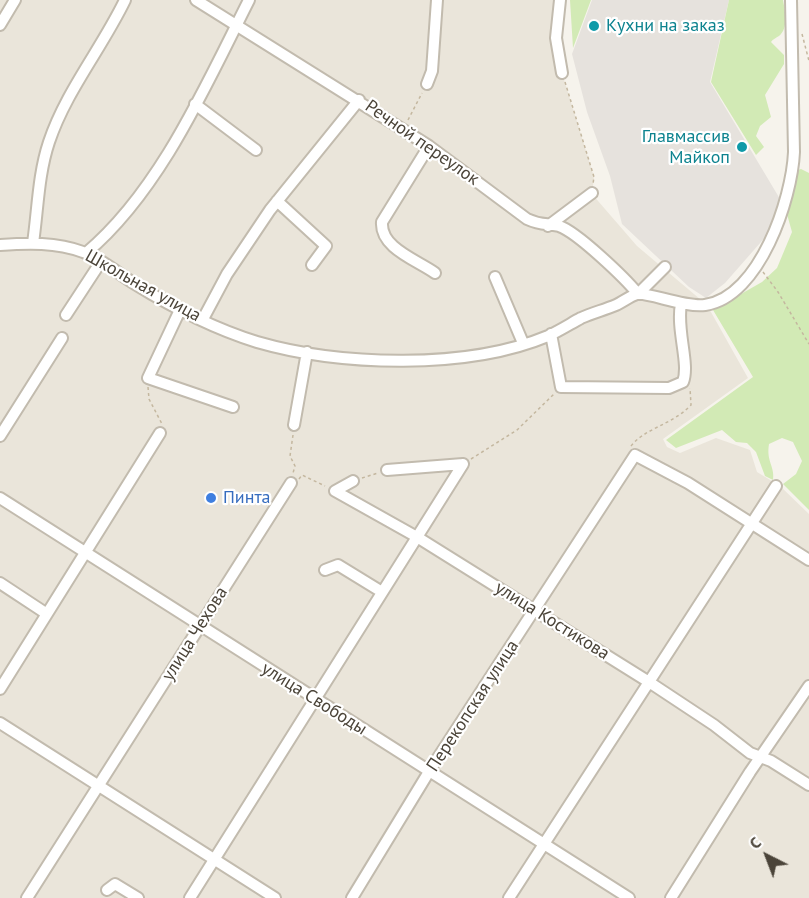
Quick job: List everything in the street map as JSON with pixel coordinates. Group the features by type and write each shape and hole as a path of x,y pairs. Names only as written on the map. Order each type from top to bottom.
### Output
{"street":[{"path":"0,25 15,0"},
{"path":"33,243 40,173 49,141 64,105 125,0"},
{"name":"Речной переулок","path":"196,0 403,128 527,219 541,226 559,226 625,279 638,294"},
{"path":"86,253 106,236 143,191 195,104 249,0"},
{"path":"427,84 432,71 437,0"},
{"path":"560,0 556,38 562,73"},
{"path":"638,294 681,304 707,305 736,290 757,266 782,216 793,174 791,0"},
{"path":"203,319 227,274 277,201 359,100"},
{"path":"195,104 256,150"},
{"path":"429,146 382,222 381,231 386,240 395,247 435,273"},
{"path":"548,226 592,194"},
{"path":"277,201 326,246 312,265"},
{"name":"Школьная улица","path":"0,245 33,243 86,253 180,310 255,341 359,360 441,360 523,343 551,334 638,294"},
{"path":"66,315 100,263"},
{"path":"638,294 665,267"},
{"path":"495,277 523,343"},
{"path":"551,334 561,387 669,388 684,382 686,375 678,325 681,304"},
{"path":"180,310 148,378 233,407"},
{"path":"0,436 62,338"},
{"path":"294,425 307,352"},
{"path":"0,689 160,433"},
{"path":"635,455 688,483 809,560"},
{"name":"Перекопская улица","path":"352,898 430,770 635,455"},
{"path":"387,470 463,464"},
{"path":"190,898 463,464"},
{"path":"336,491 340,486 353,481"},
{"name":"улица Чехова","path":"27,898 291,483"},
{"path":"509,898 750,522 776,486"},
{"name":"улица Костикова","path":"336,491 417,537 536,610 714,725 750,753 771,761 809,785"},
{"name":"улица Свободы","path":"0,498 629,898"},
{"path":"325,570 338,565 382,592"},
{"path":"0,583 46,614"},
{"path":"671,898 809,686"},
{"path":"0,723 274,898"},
{"path":"107,890 116,884 138,898"}],"path":[{"path":"801,29 809,61"},
{"path":"562,73 594,177 592,194"},
{"path":"403,128 427,84"},
{"path":"757,266 778,292 809,344"},
{"path":"635,455 630,446 639,438 674,421 691,405 692,391 686,375"},
{"path":"148,378 149,399 162,424 160,433"},
{"path":"463,464 517,430 561,387"},
{"path":"294,425 290,456 295,466 291,483 296,483 302,475 336,491"},
{"path":"353,481 387,470"}],"shaded area":[{"path":"0,0 560,0 562,73 594,177 592,194 637,246 707,305 748,378 663,439 667,447 680,453 716,438 750,450 757,472 780,486 809,514 809,898 0,898"},
{"path":"592,0 729,0 710,82 783,204 768,234 725,283 706,298 689,287 622,224 610,176 587,112 572,54"}],"green space":[{"path":"570,0 591,0 573,48"},
{"path":"729,0 783,0 784,4 786,19 784,29 771,42 784,55 784,64 765,95 771,117 760,126 756,136 764,147 756,155 711,82"},
{"path":"801,169 809,173 809,510 783,484 796,474 802,461 793,442 782,438 769,444 773,480 765,476 756,452 747,443 736,442 722,430 676,448 666,440 753,377 713,310 762,282 777,268 792,232 783,200 788,173"}],"place":[{"name":"Кухни на заказ","path":"594,26"},
{"name":"Главмассив Майкоп","path":"742,147"},
{"name":"Пинта","path":"211,498"}]}
